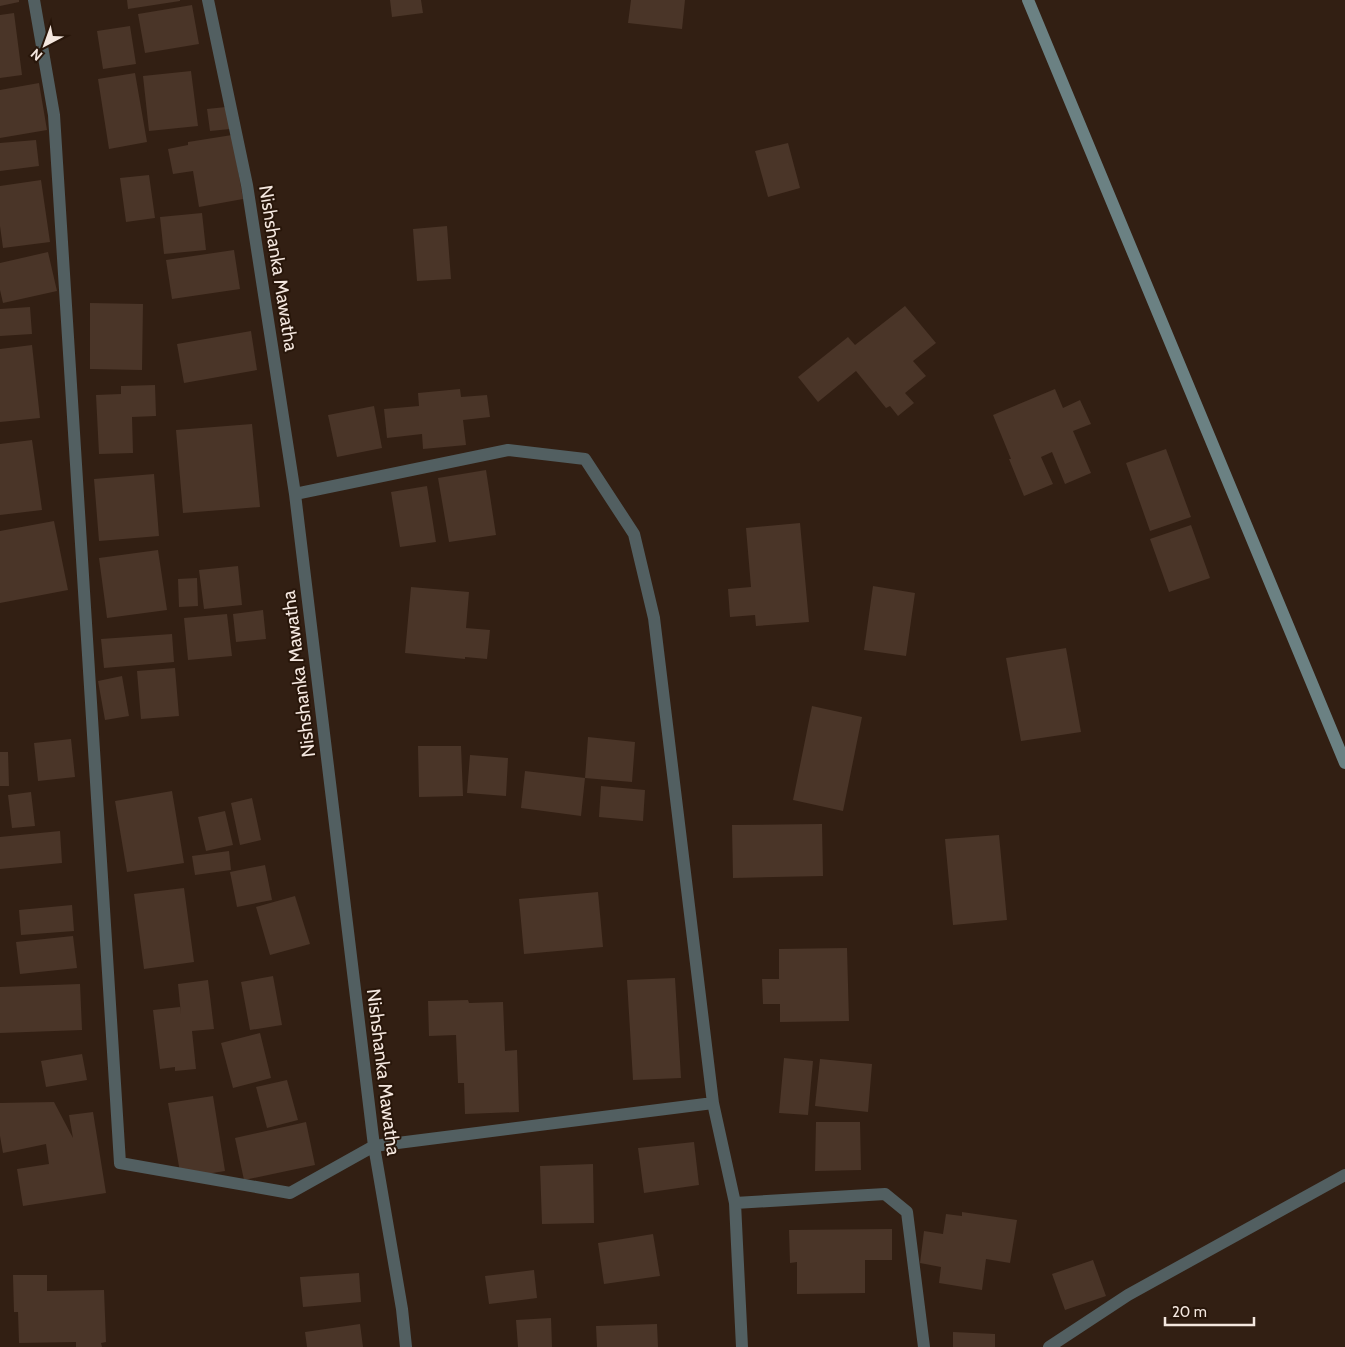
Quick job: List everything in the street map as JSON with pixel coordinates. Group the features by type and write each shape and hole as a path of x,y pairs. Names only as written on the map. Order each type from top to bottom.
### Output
{"street":[{"path":"34,0 54,115 120,1164 290,1193 374,1146 713,1103"},
{"name":"Nishshanka Mawatha","path":"208,0 247,185 295,494 374,1146 402,1309 406,1347"},
{"path":"1028,0 1345,762"},
{"path":"295,494 508,450 585,459 634,534 654,618 713,1103 736,1203 742,1347"},
{"path":"1049,1347 1128,1295 1345,1175"},
{"path":"736,1203 885,1194 907,1212 924,1347"}],"building":[{"path":"0,0 19,0 19,2 0,6"},
{"path":"127,0 180,0 180,1 128,9"},
{"path":"390,0 421,0 423,13 392,17"},
{"path":"631,0 685,0 682,29 628,23"},
{"path":"192,5 199,44 145,53 138,14"},
{"path":"14,13 22,75 0,78 0,15"},
{"path":"130,26 136,64 103,69 97,31"},
{"path":"191,71 198,126 149,131 143,76"},
{"path":"135,73 147,142 109,149 98,79"},
{"path":"39,83 47,130 0,138 0,90"},
{"path":"226,107 230,129 210,131 207,109"},
{"path":"232,135 243,199 199,207 193,171 173,174 168,149 188,145 188,142"},
{"path":"36,140 39,166 0,171 0,143"},
{"path":"788,143 800,188 768,197 755,151"},
{"path":"149,175 155,218 126,222 120,178"},
{"path":"41,180 50,242 3,248 0,226 0,186"},
{"path":"202,213 206,250 164,254 160,217"},
{"path":"447,226 451,279 417,281 413,229"},
{"path":"234,250 240,289 172,299 166,260"},
{"path":"48,252 57,291 3,303 0,290 0,263"},
{"path":"90,303 143,304 142,370 90,369"},
{"path":"905,306 936,343 913,361 926,376 905,393 914,403 898,416 890,406 886,408 856,371 818,402 798,377 848,337 855,345"},
{"path":"30,307 32,334 0,336 0,309"},
{"path":"251,331 257,370 184,383 177,344"},
{"path":"32,345 40,418 0,422 0,349"},
{"path":"155,385 156,416 132,417 133,453 99,454 96,395 121,394 121,386"},
{"path":"460,389 461,397 487,395 490,417 463,420 466,445 423,449 422,434 387,438 384,409 419,406 418,393"},
{"path":"1055,389 1063,408 1080,400 1091,424 1073,431 1091,473 1065,484 1052,452 1041,457 1053,484 1024,496 993,415"},
{"path":"374,406 382,448 337,457 328,415"},
{"path":"252,424 260,507 183,513 176,430"},
{"path":"32,440 42,510 0,515 0,444"},
{"path":"1166,449 1191,517 1150,531 1126,463"},
{"path":"486,470 496,535 449,542 438,478"},
{"path":"154,474 159,536 99,541 94,479"},
{"path":"427,486 436,542 400,547 391,492"},
{"path":"54,521 68,590 0,603 0,531"},
{"path":"800,523 809,622 756,626 755,615 730,617 728,589 751,587 746,528"},
{"path":"1191,525 1210,578 1169,592 1150,539"},
{"path":"158,550 167,610 107,618 99,558"},
{"path":"238,566 242,605 204,609 199,570"},
{"path":"197,578 198,606 179,607 178,579"},
{"path":"873,586 915,593 906,656 864,650"},
{"path":"411,587 469,592 466,628 490,630 487,659 465,657 465,659 405,653"},
{"path":"263,610 266,639 236,642 233,614"},
{"path":"227,614 232,656 188,660 184,618"},
{"path":"172,634 174,662 104,668 101,639"},
{"path":"1066,648 1081,732 1021,741 1006,658"},
{"path":"175,668 179,716 141,719 137,671"},
{"path":"122,676 129,716 105,720 98,681"},
{"path":"812,706 862,717 843,811 793,800"},
{"path":"588,737 635,742 632,782 585,778"},
{"path":"71,739 75,777 38,781 34,743"},
{"path":"418,746 461,746 463,796 419,797"},
{"path":"0,752 8,752 9,786 0,786"},
{"path":"470,755 508,758 506,796 467,793"},
{"path":"525,771 585,778 581,816 521,808"},
{"path":"601,786 645,790 643,821 599,817"},
{"path":"172,791 184,863 127,872 115,801"},
{"path":"31,792 35,826 12,828 8,795"},
{"path":"252,798 261,840 240,845 231,803"},
{"path":"225,811 233,845 206,851 198,817"},
{"path":"822,824 823,876 733,878 732,825"},
{"path":"60,831 62,863 0,869 0,837"},
{"path":"999,835 1007,920 953,925 945,839"},
{"path":"229,851 231,870 195,875 192,856"},
{"path":"265,865 272,900 237,907 230,872"},
{"path":"184,888 194,962 144,969 134,894"},
{"path":"598,892 603,947 524,954 519,899"},
{"path":"295,896 310,944 270,955 256,907"},
{"path":"72,905 74,931 21,935 19,910"},
{"path":"73,936 77,968 20,974 16,942"},
{"path":"847,948 849,1021 780,1022 780,1004 763,1004 762,979 779,979 779,949"},
{"path":"273,976 282,1025 250,1030 241,982"},
{"path":"675,978 681,1078 633,1080 627,980"},
{"path":"208,980 214,1029 192,1031 196,1069 175,1071 175,1067 160,1069 153,1010 180,1007 181,1015 178,984"},
{"path":"80,984 82,1030 0,1033 0,987"},
{"path":"468,1000 469,1003 503,1002 505,1051 517,1050 519,1112 465,1114 464,1083 458,1083 456,1035 429,1036 428,1001"},
{"path":"260,1033 271,1078 233,1088 221,1043"},
{"path":"82,1054 87,1080 46,1087 41,1061"},
{"path":"784,1058 813,1061 808,1115 779,1113"},
{"path":"820,1059 872,1064 868,1112 815,1106"},
{"path":"287,1080 298,1120 267,1128 256,1087"},
{"path":"213,1096 225,1171 181,1178 168,1103"},
{"path":"54,1102 73,1138 69,1115 93,1112 106,1193 23,1206 17,1169 49,1164 46,1144 3,1153 0,1136 0,1103"},
{"path":"306,1122 315,1165 244,1180 235,1138"},
{"path":"816,1122 860,1122 861,1170 815,1171"},
{"path":"694,1142 699,1185 644,1193 638,1148"},
{"path":"593,1164 594,1223 542,1224 540,1166"},
{"path":"962,1212 1017,1220 1010,1263 986,1259 982,1290 939,1283 941,1267 920,1263 924,1231 943,1234 946,1214 962,1216"},
{"path":"892,1229 892,1260 865,1260 865,1293 797,1294 797,1262 790,1263 789,1230"},
{"path":"653,1234 660,1276 604,1284 598,1243"},
{"path":"1093,1260 1106,1296 1065,1310 1052,1274"},
{"path":"534,1270 537,1298 489,1304 485,1276"},
{"path":"359,1273 361,1302 303,1307 300,1277"},
{"path":"13,1275 47,1275 47,1291 104,1290 106,1342 101,1343 102,1347 76,1347 76,1342 19,1343 18,1312 14,1312"},
{"path":"551,1318 552,1347 518,1347 516,1320"},
{"path":"360,1324 363,1347 307,1347 305,1332"},
{"path":"657,1324 658,1347 597,1347 596,1326"},
{"path":"953,1332 995,1334 995,1347 953,1347"}]}
